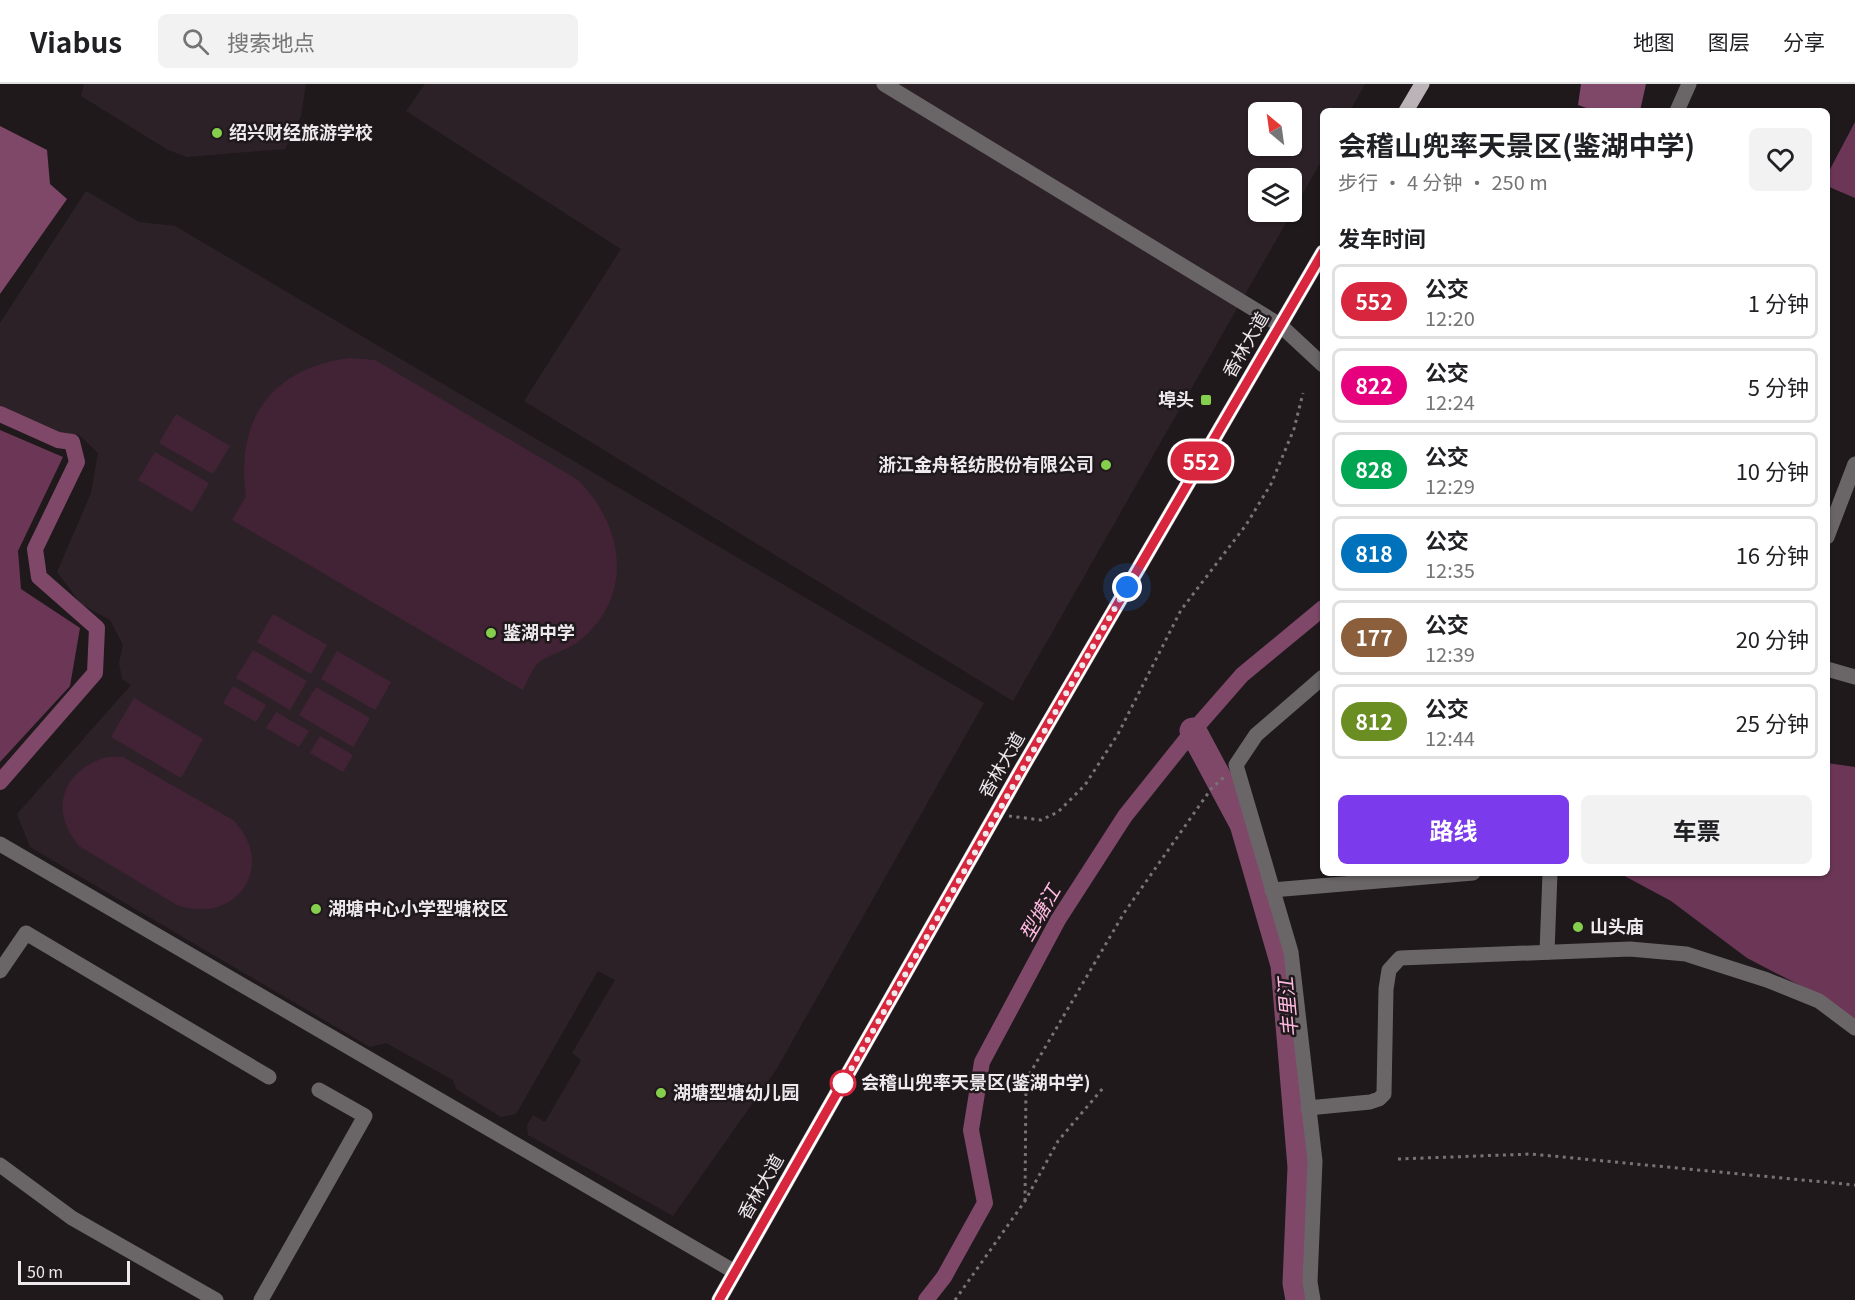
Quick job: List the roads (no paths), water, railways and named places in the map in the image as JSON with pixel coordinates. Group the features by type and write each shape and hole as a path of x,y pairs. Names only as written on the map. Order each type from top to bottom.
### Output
{"main road":[{"path":"1408,108 1422,84"},
{"name":"香林大道","path":"719,1300 996,815 1320,257"}],"street":[{"path":"884,84 1280,325 1320,362"},
{"path":"1678,108 1689,84"},
{"path":"1830,529 1855,464"},
{"path":"1830,670 1855,677"},
{"path":"1313,1300 1310,1282 1315,1161 1291,951 1236,765 1256,735 1320,680"},
{"path":"0,844 735,1272"},
{"path":"1272,890 1438,876"},
{"path":"1547,952 1550,876"},
{"path":"0,971 26,933 269,1077"},
{"path":"1308,1108 1371,1102 1384,1094 1386,989 1389,970 1400,958 1630,949 1686,954 1767,980 1819,1001 1855,1028"},
{"path":"261,1300 365,1116 319,1090"},
{"path":"0,1165 72,1218 216,1300"}],"waterway":[{"path":"0,414 58,440 72,442 77,462 35,549 39,577 97,628 95,673 0,782"},
{"name":"型塘江","path":"926,1300 944,1277 985,1203 971,1130 982,1062 1058,920 1125,816 1193,731 1242,675 1320,610"},
{"name":"丰里江","path":"1193,731 1243,824 1284,965 1301,1167 1296,1283 1299,1300"}],"place":[{"name":"绍兴财经旅游学校","path":"217,133"},
{"name":"埠头","path":"1206,400"},
{"name":"浙江金舟轻纺股份有限公司","path":"1106,465"},
{"name":"鉴湖中学","path":"491,633"},
{"name":"湖塘中心小学型塘校区","path":"316,909"},
{"name":"山头庙","path":"1578,927"},
{"name":"会稽山兜率天景区(鉴湖中学)","path":"843,1083"},
{"name":"湖塘型塘幼儿园","path":"661,1093"}]}
